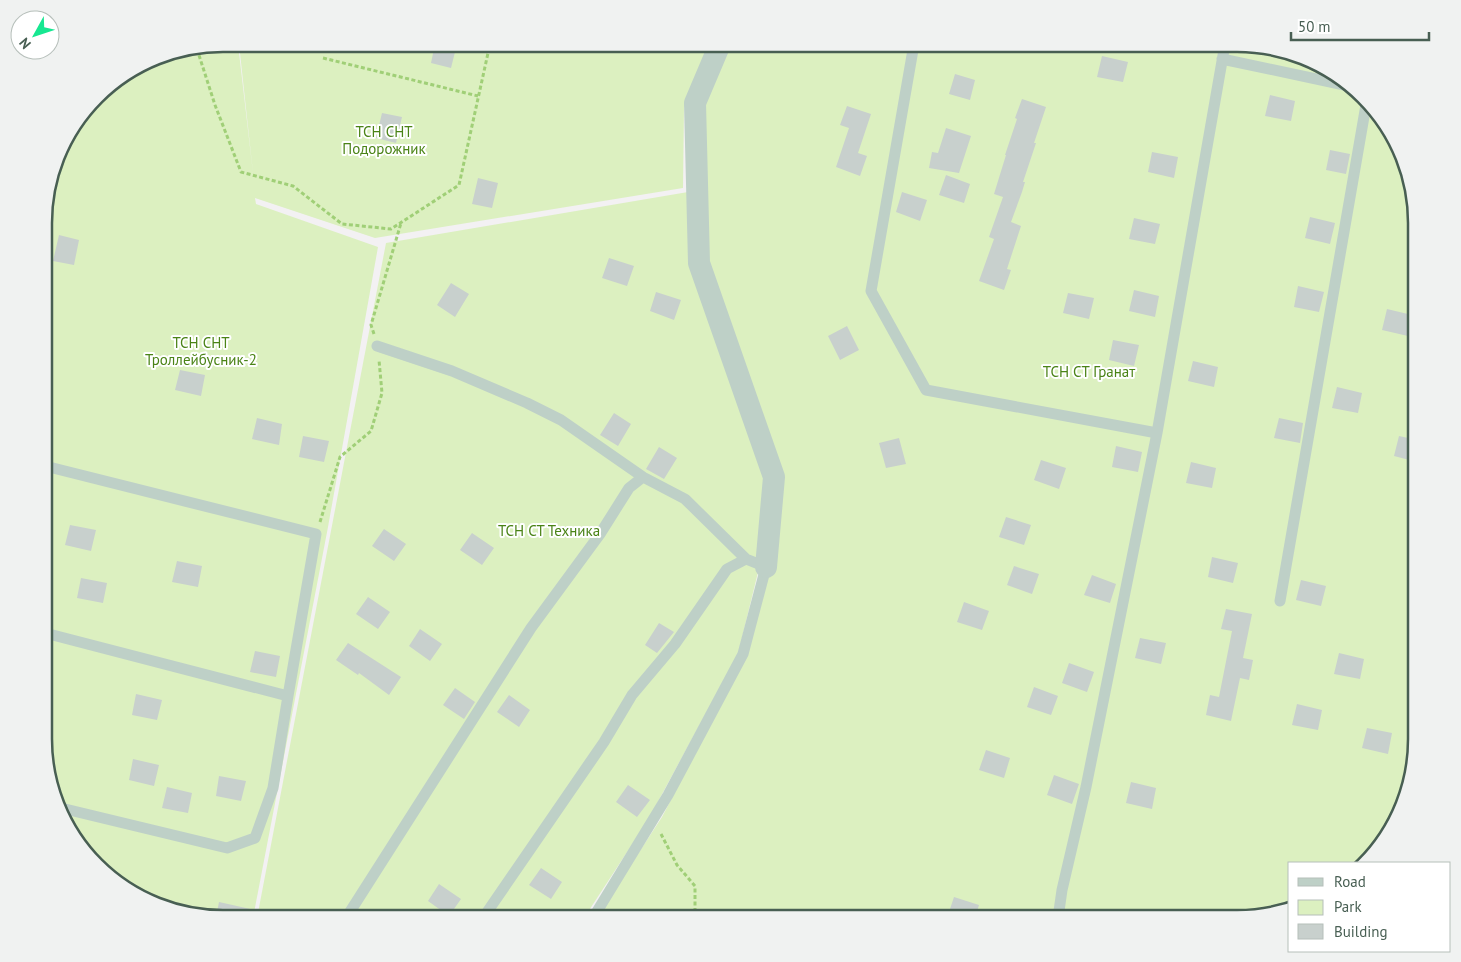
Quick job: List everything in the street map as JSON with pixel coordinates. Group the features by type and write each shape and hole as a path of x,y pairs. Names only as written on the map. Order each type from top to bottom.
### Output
{"street":[{"path":"717,52 695,103 700,263 774,477 756,563"}],"lane":[{"path":"913,52 871,291 926,390 1157,433"},
{"path":"1059,909 1086,787 1157,433 1223,52"},
{"path":"1222,59 1334,83"},
{"path":"1280,601 1365,111"},
{"path":"377,346 452,371 527,402 561,420 643,477 685,499 756,563"},
{"path":"52,468 316,534 273,788 255,838 227,848 68,810"},
{"path":"351,910 531,628 600,534 629,488 643,477"},
{"path":"598,910 668,796 743,654 756,563"},
{"path":"489,910 604,742 632,695 675,644 728,569 756,563"},
{"path":"52,635 288,696"}],"path":[{"path":"199,55 241,172 293,186 342,224 391,229 459,185 488,52"},
{"path":"323,58 478,96"},
{"path":"316,534 340,457 371,431 382,393 377,346 371,325 401,222"},
{"path":"654,819 677,865 695,886 694,910"}],"green space":[{"name":"ТСН СНТ Троллейбусник-2","path":"239,52 253,173 240,52 708,52 684,108 683,188 375,238 255,198 256,204 378,247 328,527 255,910 224,910 180,904 138,887 103,859 81,833 70,814 58,782 52,738 52,224 58,180 66,158 81,129 95,111 129,81 148,70 190,56"},
{"name":"ТСН СТ Гранат","path":"722,52 1237,52 1281,58 1313,70 1332,81 1350,95 1373,120 1386,138 1395,158 1405,190 1408,213 1408,749 1405,772 1391,814 1380,833 1355,862 1288,862 1288,901 1248,909 601,910 662,817 748,652 780,478 705,262 700,105"},
{"name":"ТСН СТ Техника","path":"688,192 766,474 761,560 738,654 648,820 589,910 259,910 386,243"}],"building":[{"path":"433,52 455,52 451,68 431,63"},
{"path":"1102,56 1128,62 1123,82 1097,77"},
{"path":"955,74 975,80 970,100 949,94"},
{"path":"1270,95 1295,101 1291,121 1265,116"},
{"path":"1022,99 1046,107 1034,143 1036,143 1023,182 1025,182 1022,192 1011,222 1021,226 1007,269 1011,270 1004,290 979,281 994,239 989,237 1003,197 994,194"},
{"path":"847,106 871,114 858,153 867,156 860,176 836,167 849,128 840,125"},
{"path":"382,113 402,117 396,143 376,138"},
{"path":"946,128 971,136 959,173 929,168 932,152 938,153"},
{"path":"1330,150 1350,154 1346,174 1326,170"},
{"path":"1152,152 1178,157 1174,178 1148,172"},
{"path":"946,175 970,184 964,203 939,195"},
{"path":"478,178 498,183 492,208 472,204"},
{"path":"902,192 927,200 920,221 896,212"},
{"path":"1310,217 1335,223 1330,244 1305,238"},
{"path":"1134,218 1160,224 1155,244 1129,239"},
{"path":"59,235 79,240 74,265 53,261"},
{"path":"609,258 634,266 627,286 602,278"},
{"path":"451,283 469,294 455,317 437,305"},
{"path":"1298,286 1324,292 1319,312 1294,307"},
{"path":"1134,290 1159,296 1155,317 1129,311"},
{"path":"656,292 681,300 674,320 650,311"},
{"path":"1068,293 1094,298 1089,319 1063,313"},
{"path":"1387,309 1408,314 1408,336 1382,330"},
{"path":"847,326 859,350 840,360 828,336"},
{"path":"1113,340 1139,345 1134,366 1109,360"},
{"path":"1193,361 1218,367 1214,387 1188,381"},
{"path":"180,370 205,375 201,396 175,390"},
{"path":"1337,387 1362,393 1358,413 1332,408"},
{"path":"614,413 631,424 618,446 600,435"},
{"path":"257,418 282,424 279,445 252,439"},
{"path":"1279,418 1303,423 1300,443 1274,438"},
{"path":"303,436 329,441 324,462 299,457"},
{"path":"1399,436 1408,438 1408,460 1394,456"},
{"path":"899,438 906,464 886,468 879,443"},
{"path":"1116,446 1142,452 1138,472 1112,467"},
{"path":"659,447 677,458 664,479 646,469"},
{"path":"1041,460 1066,468 1059,489 1034,480"},
{"path":"1191,462 1216,468 1212,488 1186,483"},
{"path":"1006,517 1031,525 1024,545 999,537"},
{"path":"70,525 96,530 91,551 65,545"},
{"path":"384,529 406,544 394,561 372,546"},
{"path":"472,533 494,548 482,565 460,550"},
{"path":"1212,557 1238,563 1233,583 1208,577"},
{"path":"177,561 202,566 198,587 172,582"},
{"path":"1014,566 1039,574 1032,594 1007,585"},
{"path":"1092,575 1116,584 1110,603 1084,595"},
{"path":"81,578 107,583 103,603 77,598"},
{"path":"1301,580 1326,586 1321,606 1296,600"},
{"path":"368,597 390,612 378,629 356,614"},
{"path":"964,602 989,611 982,630 957,622"},
{"path":"1226,609 1252,614 1243,658 1253,660 1249,680 1240,678 1231,721 1206,715 1210,695 1219,697 1232,631 1221,629"},
{"path":"659,623 674,632 657,653 645,645"},
{"path":"420,629 442,644 430,661 409,646"},
{"path":"1140,638 1166,643 1161,664 1135,658"},
{"path":"348,643 401,677 389,695 359,673 358,675 336,660"},
{"path":"255,651 280,656 276,677 250,672"},
{"path":"1339,653 1364,659 1360,679 1334,674"},
{"path":"1069,663 1094,672 1087,692 1062,683"},
{"path":"1034,687 1058,696 1051,715 1027,707"},
{"path":"455,688 475,702 464,719 443,705"},
{"path":"136,694 162,700 157,720 132,715"},
{"path":"509,695 530,710 519,727 497,712"},
{"path":"1297,704 1322,710 1318,730 1292,725"},
{"path":"1367,728 1392,733 1388,754 1362,748"},
{"path":"986,750 1010,758 1004,778 979,770"},
{"path":"133,759 159,765 154,786 129,780"},
{"path":"1054,775 1079,784 1072,804 1047,795"},
{"path":"219,776 246,781 241,801 216,796"},
{"path":"1131,782 1156,788 1152,809 1126,803"},
{"path":"628,785 650,800 637,817 616,802"},
{"path":"167,787 192,793 188,813 162,808"},
{"path":"541,868 562,882 551,899 529,885"},
{"path":"439,884 461,899 453,910 440,910 428,901"},
{"path":"954,897 979,905 978,909 950,909"},
{"path":"219,902 255,910 224,910 218,909"}],"park label":[{"name":"ТСН СНТ Подорожник","path":"384,140"}]}
